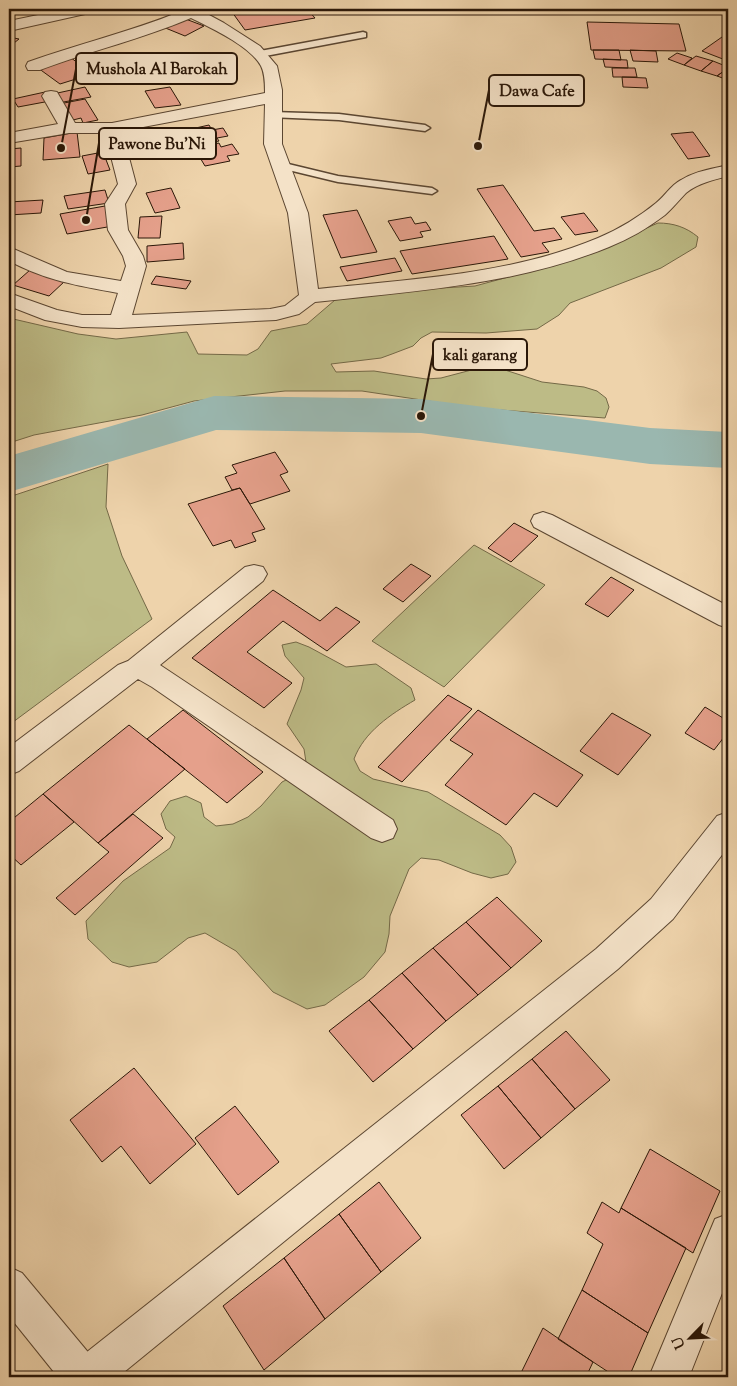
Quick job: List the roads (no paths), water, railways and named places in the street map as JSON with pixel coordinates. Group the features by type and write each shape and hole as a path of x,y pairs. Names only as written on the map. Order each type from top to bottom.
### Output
{"street":[{"path":"9,26 88,9"},
{"path":"34,66 75,51 152,29 188,10 260,54 270,67 273,83 273,148 298,214 309,296"},
{"path":"51,96 69,128"},
{"path":"9,138 69,128 112,128 180,114 272,106"},
{"path":"112,128 127,184 125,190 114,204 118,230 133,256 136,266 119,322"},
{"path":"9,299 52,316 82,321 119,322 286,312 301,306 309,296 435,282 519,269 573,254 626,232 664,206 685,185 702,177 728,171"},
{"path":"9,253 40,269 63,277 130,289"},
{"path":"543,521 728,618"},
{"path":"9,763 128,672 138,668 254,574"},
{"path":"138,668 151,672 162,679 382,829"},
{"path":"87,1377 606,958 662,909 728,824"},
{"path":"668,1377 728,1232"},
{"path":"9,1286 82,1377"}],"lane":[{"path":"260,54 363,35"},
{"path":"272,106 425,128"},
{"path":"280,165 338,179 432,191"}],"waterway":[{"path":"9,474 214,413 421,416 650,446 728,450"}],"place":[{"name":"Dawa Cafe","path":"478,146"},
{"name":"Mushola Al Barokah","path":"61,148"},
{"name":"Pawone Bu'Ni","path":"86,220"},
{"name":"kali garang","path":"421,416"}]}
